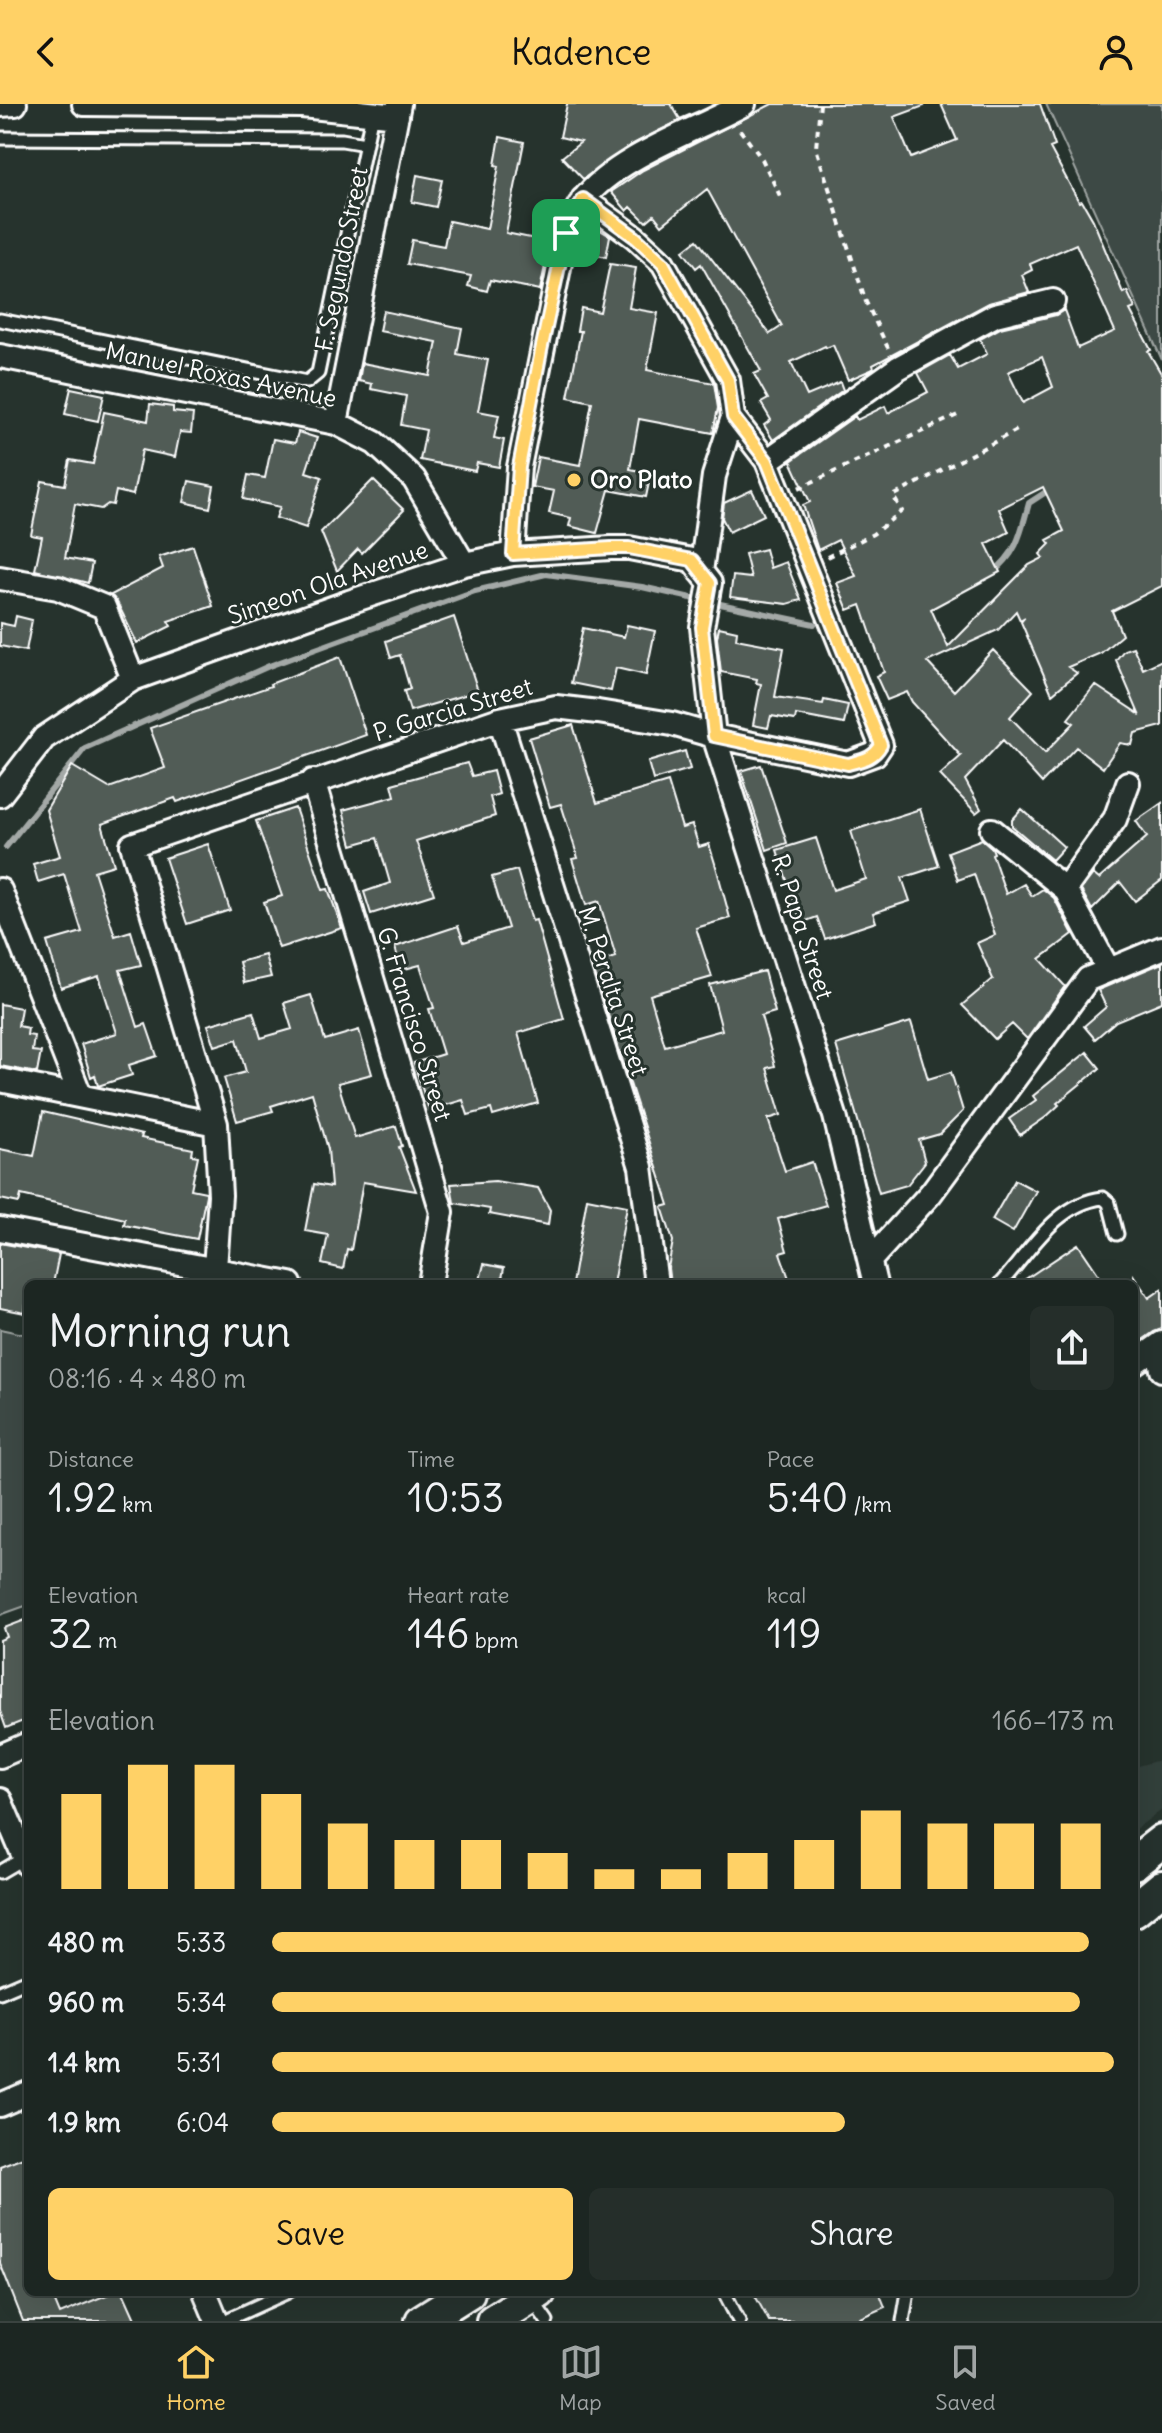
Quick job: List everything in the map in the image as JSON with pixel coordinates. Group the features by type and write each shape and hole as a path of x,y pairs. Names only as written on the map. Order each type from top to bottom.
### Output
{"main road":[{"path":"1138,1860 1162,1841"},
{"path":"1138,1907 1162,1887"},
{"path":"422,2321 462,2296"},
{"path":"493,2321 539,2304"}],"street":[{"path":"0,105 15,104"},
{"path":"84,104 302,106 372,114 398,110"},
{"path":"513,554 519,467 541,351 566,233 583,199 631,159 736,108"},
{"name":"F. Segundo Street","path":"336,423 398,110"},
{"name":"P. Garcia Street","path":"215,1269 220,1195 216,1124 132,845 500,719 556,707 672,724 848,764 867,759 881,745 783,496 767,461 733,417 728,380 663,263 635,237 583,199"},
{"path":"767,461 898,368 995,315 1053,301"},
{"name":"Manuel Roxas Avenue","path":"0,356 336,423 375,443 414,479 464,564"},
{"name":"R. Papa Street","path":"733,417 714,476 702,627 714,736 835,1116 874,1280"},
{"name":"Simeon Ola Avenue","path":"0,795 44,738 133,679 464,564 513,554 590,547 629,548 692,560 706,577"},
{"path":"0,578 58,588 104,607 133,679"},
{"name":"M. Peralta Street","path":"500,719 641,1167 657,1280"},
{"name":"G. Francisco Street","path":"313,781 442,1212 431,1280"},
{"path":"1065,889 1115,819 1128,783"},
{"path":"992,830 1065,889 1108,969"},
{"path":"0,890 80,1095"},
{"path":"871,1259 931,1193 1088,979 1162,948"},
{"path":"0,1080 216,1124"},
{"path":"0,1229 270,1280"},
{"path":"1138,1360 1160,1345"},
{"path":"1160,1345 1162,1370"},
{"path":"0,1756 24,1746"},
{"path":"0,1800 24,1857"},
{"path":"0,2105 24,2095"},
{"path":"207,2296 217,2321"}],"lane":[{"path":"0,320 307,382 318,373 372,114"},
{"path":"0,138 342,140 365,144"},
{"path":"1004,1280 1062,1214 1094,1199 1103,1198 1109,1203 1117,1234"},
{"path":"0,1872 24,1863"},
{"path":"0,1992 24,1982"},
{"path":"224,2321 270,2296"},
{"path":"726,2296 739,2321"},
{"path":"903,2321 907,2296"}],"path":[{"path":"820,104 816,148 866,302 898,368"},
{"path":"736,108 782,200"},
{"path":"783,496 962,413"},
{"path":"810,566 873,534 902,511 893,496 1017,430"}],"shaded area":[{"path":"1046,104 1162,104 1162,360"},
{"path":"0,1329 24,1334 24,1606 0,1615"},
{"path":"1159,1760 1162,1810 1138,1827 1138,1766"}],"building":[{"path":"567,104 671,104 680,119 699,111 629,146 583,179 562,157 581,142 560,137"},
{"path":"772,104 923,104 894,117 911,158 957,140 941,104 1040,104 1055,146 1050,148 1079,202 1082,201 1093,220 1123,293 1127,291 1135,308 1130,310 1151,350 1148,351 1162,375 1162,586 1112,611 1122,635 1101,653 1068,667 1077,673 1052,694 1021,622 1025,617 1020,620 1016,611 998,630 927,662 954,691 993,650 1033,691 1010,717 1045,753 1074,723 1068,719 1095,685 1139,714 1116,660 1124,650 1133,647 1143,669 1162,660 1162,726 1135,733 1132,745 1120,743 1103,768 1076,747 1042,783 1003,740 965,780 981,809 976,813 940,775 961,756 912,702 907,692 887,700 876,676 884,672 861,605 848,610 837,583 856,576 838,540 818,550 803,505 810,502 791,461 855,416 857,420 885,406 888,413 928,392 918,373 950,355 958,369 987,354 980,339 1000,328 1056,315 1064,310 1078,348 1115,331 1076,244 1030,264 1032,270 1022,275 1029,292 989,303 848,380 833,345 791,362 807,396 840,382 843,390 773,440 764,425 771,420 761,403 768,399 754,374 761,371 701,264 696,268 683,251 697,240 770,334 782,326 707,189 662,225 654,215 646,222 631,207 627,211 611,192 643,170","holes":["1042,357 1053,387 1023,403 1008,372","1043,487 1064,531 1047,540 1050,544 1040,554 1043,558 1029,565 948,647 931,609 1000,572 986,544 1009,532 999,509"]},
{"path":"500,137 524,142 506,233 550,242 540,290 490,280 487,291 468,286 471,276 407,264 412,240 444,246 449,221 487,229 499,166 495,165"},
{"path":"417,175 442,180 436,207 412,202"},
{"path":"595,227 610,236 606,257 589,253"},
{"path":"610,264 636,268 629,308 658,313 647,370 714,383 718,408 713,433 639,419 630,469 651,473 646,497 609,490 597,533 569,526 571,518 549,513 554,491 532,487 538,457 580,465 592,402 568,397 581,331 577,331 581,308 600,312"},
{"path":"383,311 462,328 457,354 488,360 478,411 499,415 494,438 504,440 499,467 477,463 475,471 420,460 426,430 401,425 406,396 371,389 372,384 359,381 362,363 430,376 437,342 379,331"},
{"path":"71,388 104,395 98,421 65,414"},
{"path":"150,404 173,407 173,412 193,414 191,433 180,432 175,457 142,450 133,495 116,491 113,505 108,504 101,509 75,504 65,558 92,563 88,583 35,570 42,537 31,535 42,481 65,485 70,460 93,464 104,412 148,421"},
{"path":"298,432 317,438 306,472 322,477 306,528 276,518 280,507 243,499 248,475 265,478 273,439 295,443"},
{"path":"373,480 404,510 362,553 358,549 337,571 321,532"},
{"path":"189,481 214,486 210,508 184,502"},
{"path":"752,490 764,515 729,532 722,518 724,503"},
{"path":"193,546 213,606 168,621 171,626 137,643 111,595 163,568 159,557"},
{"path":"765,549 770,568 786,562 801,600 787,604 730,597 733,576 751,578 745,554"},
{"path":"16,616 32,620 26,651 0,646 0,623 14,626"},
{"path":"454,617 478,691 410,711 404,691 410,689 400,655 391,658 386,641"},
{"path":"627,625 655,631 646,675 616,668 611,691 571,683 583,628 624,637"},
{"path":"719,627 737,631 736,639 784,648 775,697 848,705 844,724 796,715 795,720 771,716 768,728 753,725 761,684 756,683 757,679 721,672 717,638"},
{"path":"340,657 366,735 177,802 175,798 102,824 114,865 94,871 115,936 131,931 141,965 120,970 138,1027 146,1024 157,1056 129,1065 132,1075 98,1086 95,1075 91,1077 81,1044 117,1033 99,976 61,988 47,942 82,932 64,874 38,882 33,864 60,856 46,810 72,766 109,788 165,768 150,728 271,686"},
{"path":"573,725 597,803 668,782 682,828 692,825 699,847 709,844 730,918 696,928 712,977 650,995 665,1046 722,1030 710,985 764,971 775,1012 761,1016 775,1066 767,1068 781,1115 768,1119 785,1171 812,1162 826,1205 778,1219 787,1251 780,1253 790,1280 670,1280 668,1268 673,1241 662,1207 669,1205 593,968 600,966 599,962 616,957 599,901 586,905 572,859 578,858 561,804 550,807 529,738"},
{"path":"685,751 690,769 653,780 648,762"},
{"path":"467,763 472,776 493,771 499,794 490,797 495,816 416,841 434,894 371,914 364,892 390,883 377,838 352,845 343,810 395,796 392,784"},
{"path":"761,765 787,843 767,850 741,771"},
{"path":"1162,803 1162,880 1135,901 1120,882 1092,910 1081,890 1093,874 1099,879 1147,837 1136,821"},
{"path":"295,808 323,890 328,889 342,928 279,948 264,902 282,896 256,821"},
{"path":"920,809 939,866 902,878 910,901 873,913 876,922 825,939 817,917 801,923 777,850 816,838 833,890 866,879 851,831"},
{"path":"1022,809 1064,847 1052,860 1012,826 1012,820"},
{"path":"982,839 992,848 1006,894 1024,884 1032,896 1043,889 1054,898 1073,934 1040,959 1065,986 1027,1039 1012,1024 995,1039 962,1005 993,979 977,943 995,935 974,874 958,880 948,852"},
{"path":"208,844 230,910 187,924 165,858"},
{"path":"517,870 532,921 536,920 564,1019 518,1033 538,1103 493,1116 491,1109 468,1115 463,1100 429,1110 414,1063 443,1054 429,1009 434,1008 420,965 401,970 395,947 458,926 464,942 508,928 492,877"},
{"path":"265,955 271,977 244,983 239,962"},
{"path":"1162,963 1162,1002 1116,1021 1095,1039 1084,1026 1106,1007 1098,990"},
{"path":"311,995 325,1040 359,1030 372,1074 338,1083 355,1138 396,1126 402,1146 399,1147 416,1191 363,1182 351,1250 347,1249 343,1269 322,1264 328,1235 305,1231 314,1184 331,1187 328,1149 312,1093 271,1106 273,1111 237,1121 224,1078 246,1072 237,1039 215,1046 208,1025 253,1012 261,1038 292,1029 284,1003"},
{"path":"0,1004 21,1008 18,1026 28,1028 27,1035 34,1036 32,1051 41,1052 37,1073 0,1066"},
{"path":"911,1022 928,1079 951,1072 963,1111 940,1134 919,1140 925,1162 907,1185 879,1193 836,1045"},
{"path":"1087,1052 1100,1068 1057,1103 1059,1105 1046,1117 1020,1135 1009,1119 1036,1100 1033,1096"},
{"path":"43,1112 193,1149 192,1155 198,1156 191,1189 206,1192 197,1239 124,1225 125,1219 21,1195 19,1203 0,1199 0,1149 34,1156"},
{"path":"1015,1180 1036,1191 1013,1232 992,1220"},
{"path":"495,1181 538,1188 550,1210 548,1225 489,1214 490,1209 454,1203 451,1184"},
{"path":"587,1198 627,1206 614,1280 573,1280"},
{"path":"0,1243 59,1254 54,1280 24,1280 24,1313 0,1308"},
{"path":"1078,1244 1102,1280 1024,1280"},
{"path":"484,1264 504,1268 502,1280 480,1280"},
{"path":"1138,1282 1149,1298 1162,1289 1162,1329 1138,1343"},
{"path":"24,1620 24,1721 6,1728 0,1711 0,1640 7,1637 4,1628"},
{"path":"24,2157 24,2296 53,2296 60,2314 104,2296 125,2296 136,2321 23,2321 0,2263 0,2166"},
{"path":"755,2296 881,2296 885,2307 853,2321 769,2321"}],"waterway":[{"path":"992,573 1013,550 1029,503 1052,488"},
{"path":"6,847 85,748 269,666 475,591 546,574 642,587 700,600"},
{"path":"711,602 814,624"}],"place":[{"name":"Oro Plato","path":"574,480"}],"route":[{"path":"583,199 635,237 663,263 728,380 733,417 767,461 783,496 881,745 867,759 848,764 714,736 702,627 710,583 692,560 629,548 590,547 513,554 519,467 566,233 583,199"}]}
